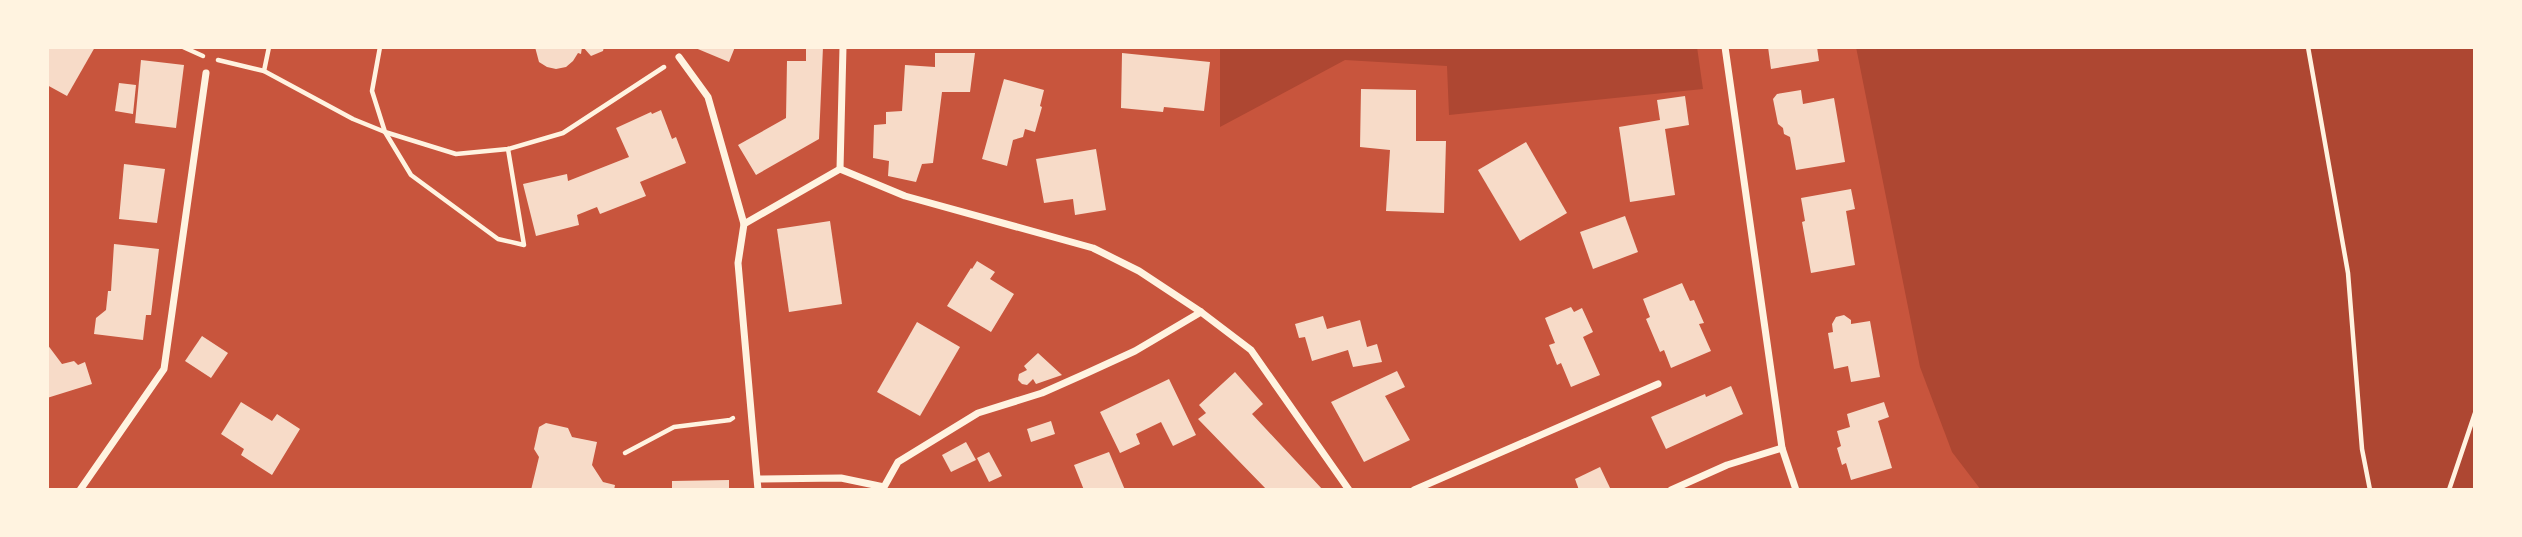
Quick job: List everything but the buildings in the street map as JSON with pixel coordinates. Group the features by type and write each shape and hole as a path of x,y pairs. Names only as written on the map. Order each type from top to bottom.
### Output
{"street":[{"path":"840,169 844,47"},
{"path":"1725,47 1782,448 1796,490"},
{"path":"679,57 708,97 744,224 738,263 758,490"},
{"path":"80,490 164,369 206,73"},
{"path":"744,224 840,169"},
{"path":"840,169 905,196 1093,248 1139,271 1201,312 1251,350 1349,490"},
{"path":"758,479 841,478 884,487 898,462 978,413 1042,393 1087,373 1135,351 1201,312"},
{"path":"1414,490 1658,384"},
{"path":"1671,490 1727,466 1782,448"}],"path":[{"path":"183,47 208,57 264,71 353,119 385,132 456,153 508,149 563,133 679,57"},
{"path":"264,71 269,47"},
{"path":"380,47 372,91 385,132 411,175 498,239 524,245 508,149"},
{"path":"2308,47 2348,273 2362,449 2370,490"},
{"path":"625,453 674,427 730,420 750,403"},
{"path":"2449,490 2475,413"}],"shaded area":[{"path":"1220,47 1697,47 1703,89 1449,115 1447,66 1345,60 1220,127"},
{"path":"1856,47 2475,47 2475,490 1981,490 1952,452 1920,367"}]}
